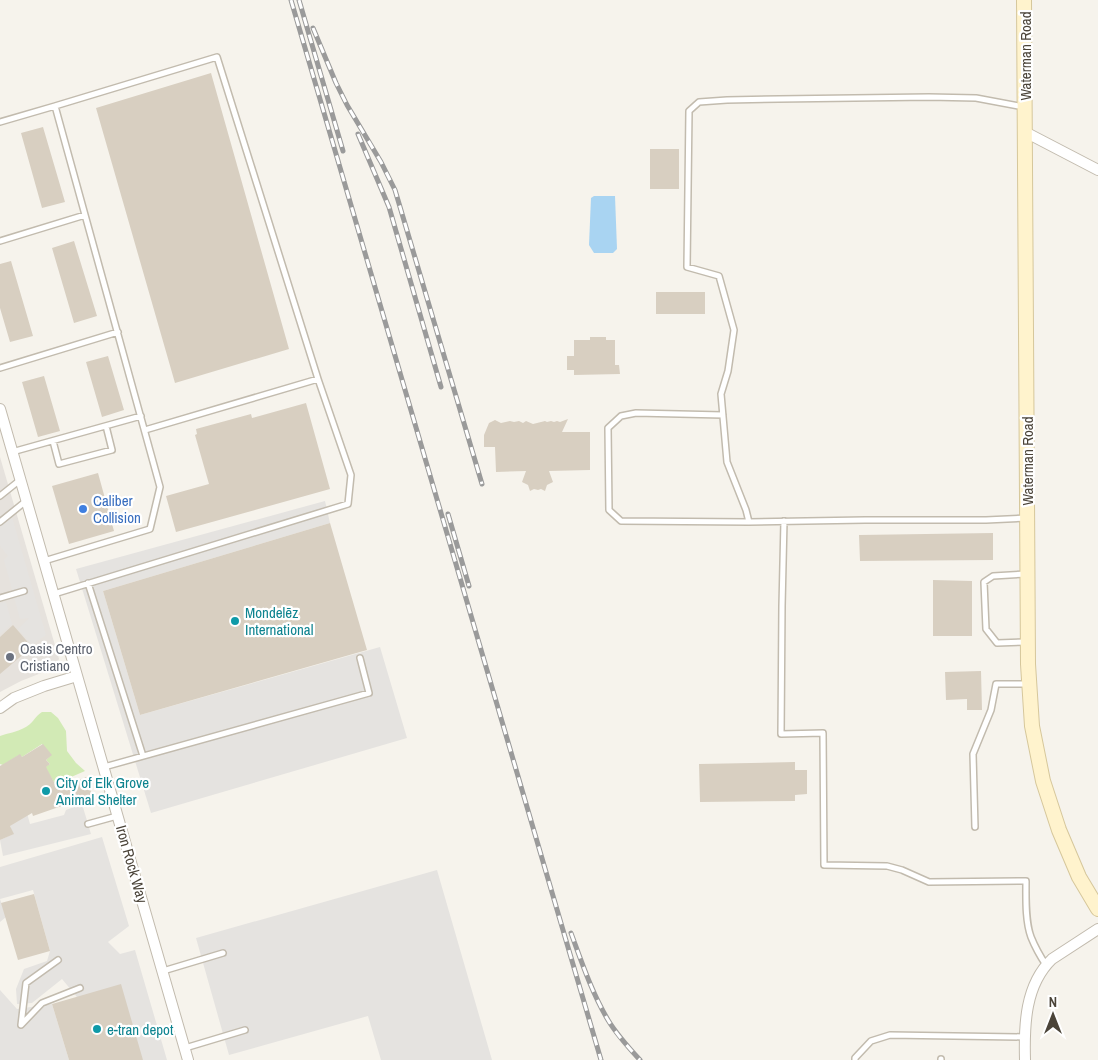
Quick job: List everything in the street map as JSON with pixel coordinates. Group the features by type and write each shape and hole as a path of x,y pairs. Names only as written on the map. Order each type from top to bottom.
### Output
{"main road":[{"name":"Waterman Road","path":"1024,0 1027,574 1029,684 1032,726 1042,781 1059,830 1079,877 1098,909"}],"street":[{"path":"1025,132 1098,170"},
{"name":"Iron Rock Way","path":"0,410 188,1060"},
{"path":"0,708 14,698 77,676"},
{"path":"1025,1060 1024,1037 1027,1005 1036,980 1046,965 1059,954 1098,929"}],"lane":[{"path":"0,122 216,57 318,379 351,474 348,504 54,594"},
{"path":"749,522 727,462 722,415 721,394 728,371 734,330 719,276 687,266 690,112 699,102 779,98 976,98 1025,107"},
{"path":"44,562 150,529 160,487 55,106"},
{"path":"0,240 85,215"},
{"path":"0,368 118,332"},
{"path":"144,430 318,379"},
{"path":"722,415 636,413 621,416 608,428 609,510 621,521 749,522 1027,518"},
{"path":"12,452 141,416"},
{"path":"53,441 59,464 112,450 106,426"},
{"path":"0,496 20,479"},
{"path":"0,522 27,501"},
{"path":"784,521 781,734 823,733 824,865 887,866 902,870 929,882 1026,881 1030,935 1046,965"},
{"path":"1027,574 993,576 984,582 986,629 998,643 1028,642"},
{"path":"88,583 143,756"},
{"path":"0,598 24,591"},
{"path":"104,767 370,692 360,658"},
{"path":"975,827 973,754 990,710 996,684 1029,684"},
{"path":"88,824 118,816"},
{"path":"162,971 223,953"},
{"path":"58,960 26,983 21,1025 42,1003 80,988"},
{"path":"185,1048 245,1030"},
{"path":"855,1060 871,1041 890,1035 1024,1037"}],"shaded area":[{"path":"0,457 59,659 54,668 21,681 0,692"},
{"path":"325,501 330,523 103,591 140,715 380,647 407,738 151,813 76,569"},
{"path":"12,517 46,635 32,645 18,629 29,618 20,619 4,560 8,556 0,546 0,527"},
{"path":"6,602 12,624 0,634 0,603"},
{"path":"82,804 91,834 3,856 0,840 13,834 10,826 25,806 30,824 64,815 66,810"},
{"path":"102,837 129,926 108,942 120,954 135,950 167,1060 143,1060 77,997 62,979 32,1003 17,1004 16,989 24,969 47,961 50,951 33,890 0,899 0,867"},
{"path":"437,870 492,1060 381,1060 368,1016 229,1055 196,938"},
{"path":"0,899 6,917 0,922"},
{"path":"0,990 17,1009 52,1004 69,1060 0,1060"}],"green space":[{"path":"42,712 51,712 58,718 66,731 67,751 85,771 55,784 45,767 50,764 46,760 51,755 42,744 22,757 19,755 3,765 0,764 0,736 27,727"}],"water":[{"path":"594,196 615,196 617,249 613,253 594,253 589,245 591,198"}],"building":[{"path":"211,73 289,349 175,383 96,108"},
{"path":"43,127 65,202 42,208 21,133"},
{"path":"650,149 679,149 679,189 650,189"},
{"path":"74,241 97,316 74,323 52,248"},
{"path":"11,261 33,336 10,342 0,308 0,264"},
{"path":"656,292 705,292 705,314 656,314"},
{"path":"590,337 606,337 606,340 615,340 615,365 619,365 620,374 574,375 574,370 567,370 567,356 574,356 574,340 590,340"},
{"path":"108,356 124,410 102,417 86,362"},
{"path":"44,376 60,431 38,437 22,382"},
{"path":"306,403 330,489 176,532 166,496 209,484 195,435 197,434 196,429 251,414 252,418"},
{"path":"568,419 562,432 590,432 590,470 549,471 553,482 547,485 545,491 534,489 530,491 528,485 522,482 526,471 496,472 495,447 484,447 484,435 489,423 495,420 501,423 519,421 523,423 526,421 533,424 545,421 560,422"},
{"name":"Caliber Collision","path":"98,473 114,531 69,544 52,486"},
{"name":"Mondelēz International","path":"330,523 367,650 140,715 103,591"},
{"path":"993,533 993,560 860,561 859,535"},
{"path":"933,580 972,581 972,636 933,636"},
{"name":"Oasis Centro Cristiano","path":"13,625 32,647 0,674 0,637"},
{"path":"981,671 982,710 967,710 967,699 946,700 945,672"},
{"name":"City of Elk Grove Animal Shelter","path":"43,744 52,755 46,760 50,764 46,767 55,784 58,783 61,788 86,777 92,795 78,798 76,801 33,816 32,813 10,826 14,834 0,840 0,766 20,754 22,757"},
{"path":"795,762 795,770 807,770 807,794 795,795 795,801 700,802 699,764"},
{"path":"34,894 50,951 18,960 1,903"},
{"name":"e-tran depot","path":"121,984 143,1060 69,1060 52,1004"}],"railway":[{"path":"291,0 601,1060"},
{"path":"299,0 343,151"},
{"path":"313,28 347,105 381,162 395,190 482,484"},
{"path":"358,134 389,207 441,387"},
{"path":"448,514 469,586"},
{"path":"571,933 602,1010 615,1031 640,1060"}],"place":[{"name":"Caliber Collision","path":"83,509"},
{"name":"Mondelēz International","path":"235,621"},
{"name":"Oasis Centro Cristiano","path":"10,657"},
{"name":"City of Elk Grove Animal Shelter","path":"46,791"},
{"name":"e-tran depot","path":"97,1029"}]}
